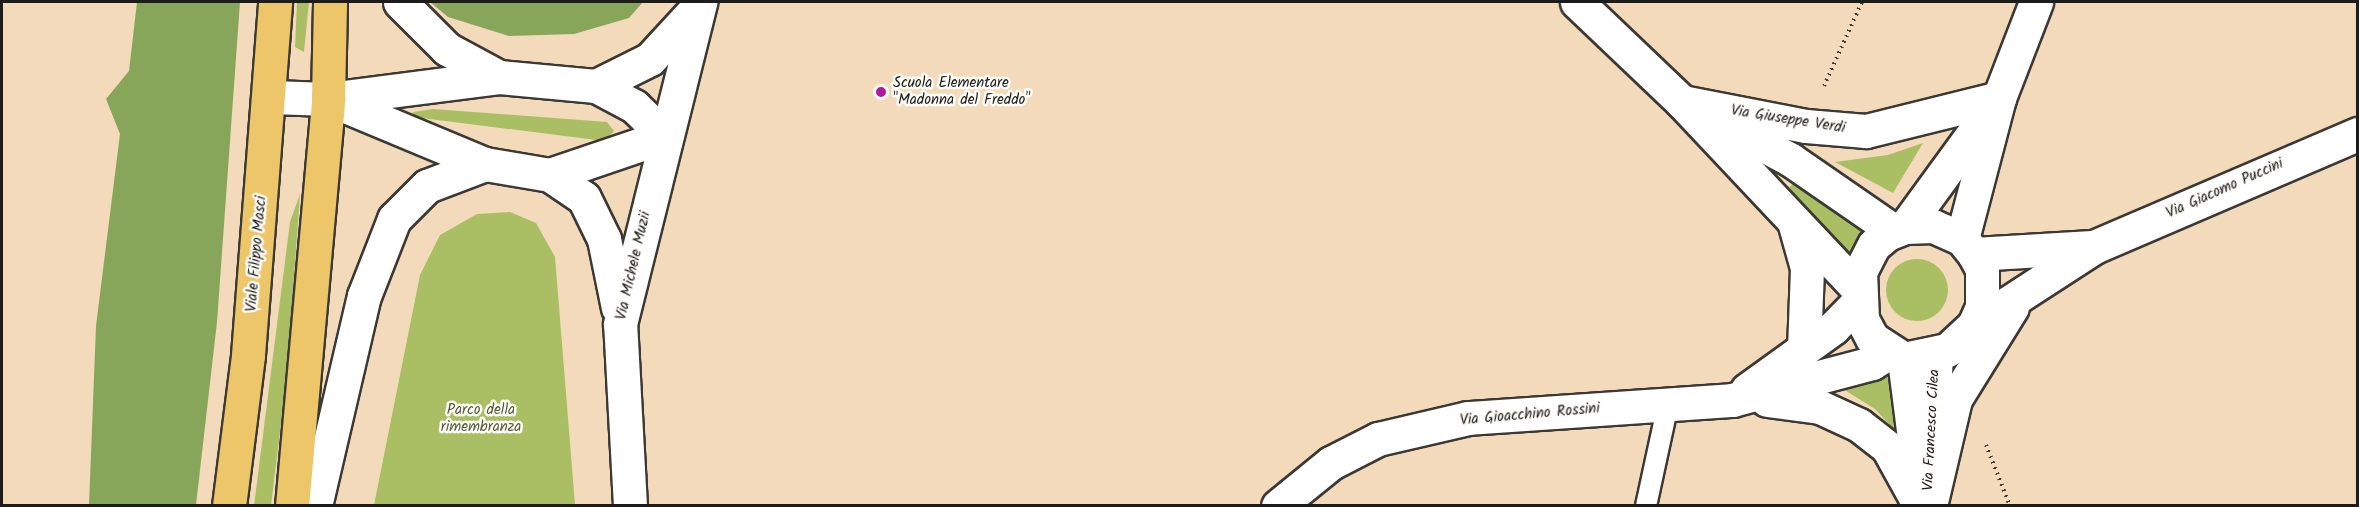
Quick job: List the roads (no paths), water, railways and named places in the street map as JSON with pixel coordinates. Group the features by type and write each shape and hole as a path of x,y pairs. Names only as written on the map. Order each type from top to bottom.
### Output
{"main road":[{"name":"Viale Filippo Masci","path":"229,506 271,97 275,2"},
{"path":"292,506 328,99 330,2"}],"street":[{"path":"400,2 447,49 499,77"},
{"name":"Via Giuseppe Verdi","path":"1577,2 1682,102 1793,217 1857,295"},
{"path":"1999,98 1899,229 1865,258 1857,295 1872,338 1896,356 1936,354 1974,324 1984,291 1968,246 1999,98 2036,2"},
{"path":"596,86 650,59 700,4"},
{"name":"Via Michele Muzii","path":"630,506 620,324 665,136 700,4"},
{"path":"271,97 328,99 499,77 596,86 634,106 665,136 550,175"},
{"name":"Via Giuseppe Verdi","path":"1682,102 1806,126 1866,130 1999,98"},
{"path":"328,99 485,164 550,175 584,198 604,239 620,324"},
{"name":"Via Giuseppe Verdi","path":"1682,102 1791,159 1899,229"},
{"name":"Via Giacomo Puccini","path":"1974,324 2094,247 2358,134"},
{"path":"315,506 363,296 394,219 427,186 485,164"},
{"name":"Via Giuseppe Verdi","path":"1793,217 1807,268 1804,349"},
{"path":"1899,229 1933,226 1968,246"},
{"name":"Via Giacomo Puccini","path":"1968,246 2094,247"},
{"path":"1732,400 1804,349 1857,295"},
{"name":"Via Francesco Cilea","path":"1927,506 1955,399 2019,295"},
{"name":"Via Francesco Cilea","path":"1927,506 1936,354"},
{"name":"Via Francesco Cilea","path":"1896,356 1927,506"},
{"name":"Via Gioacchino Rossini","path":"1287,502 1331,463 1378,439 1468,418 1732,400 1896,356"},
{"name":"Via Francesco Cilea","path":"1732,400 1792,399 1859,425 1888,448 1920,506"}],"lane":[{"path":"1646,506 1668,404"}],"place":[{"name":"Scuola Elementare \"Madonna del Freddo\"","path":"881,92"}],"park label":[{"name":"Parco della rimembranza","path":"481,418"}]}
